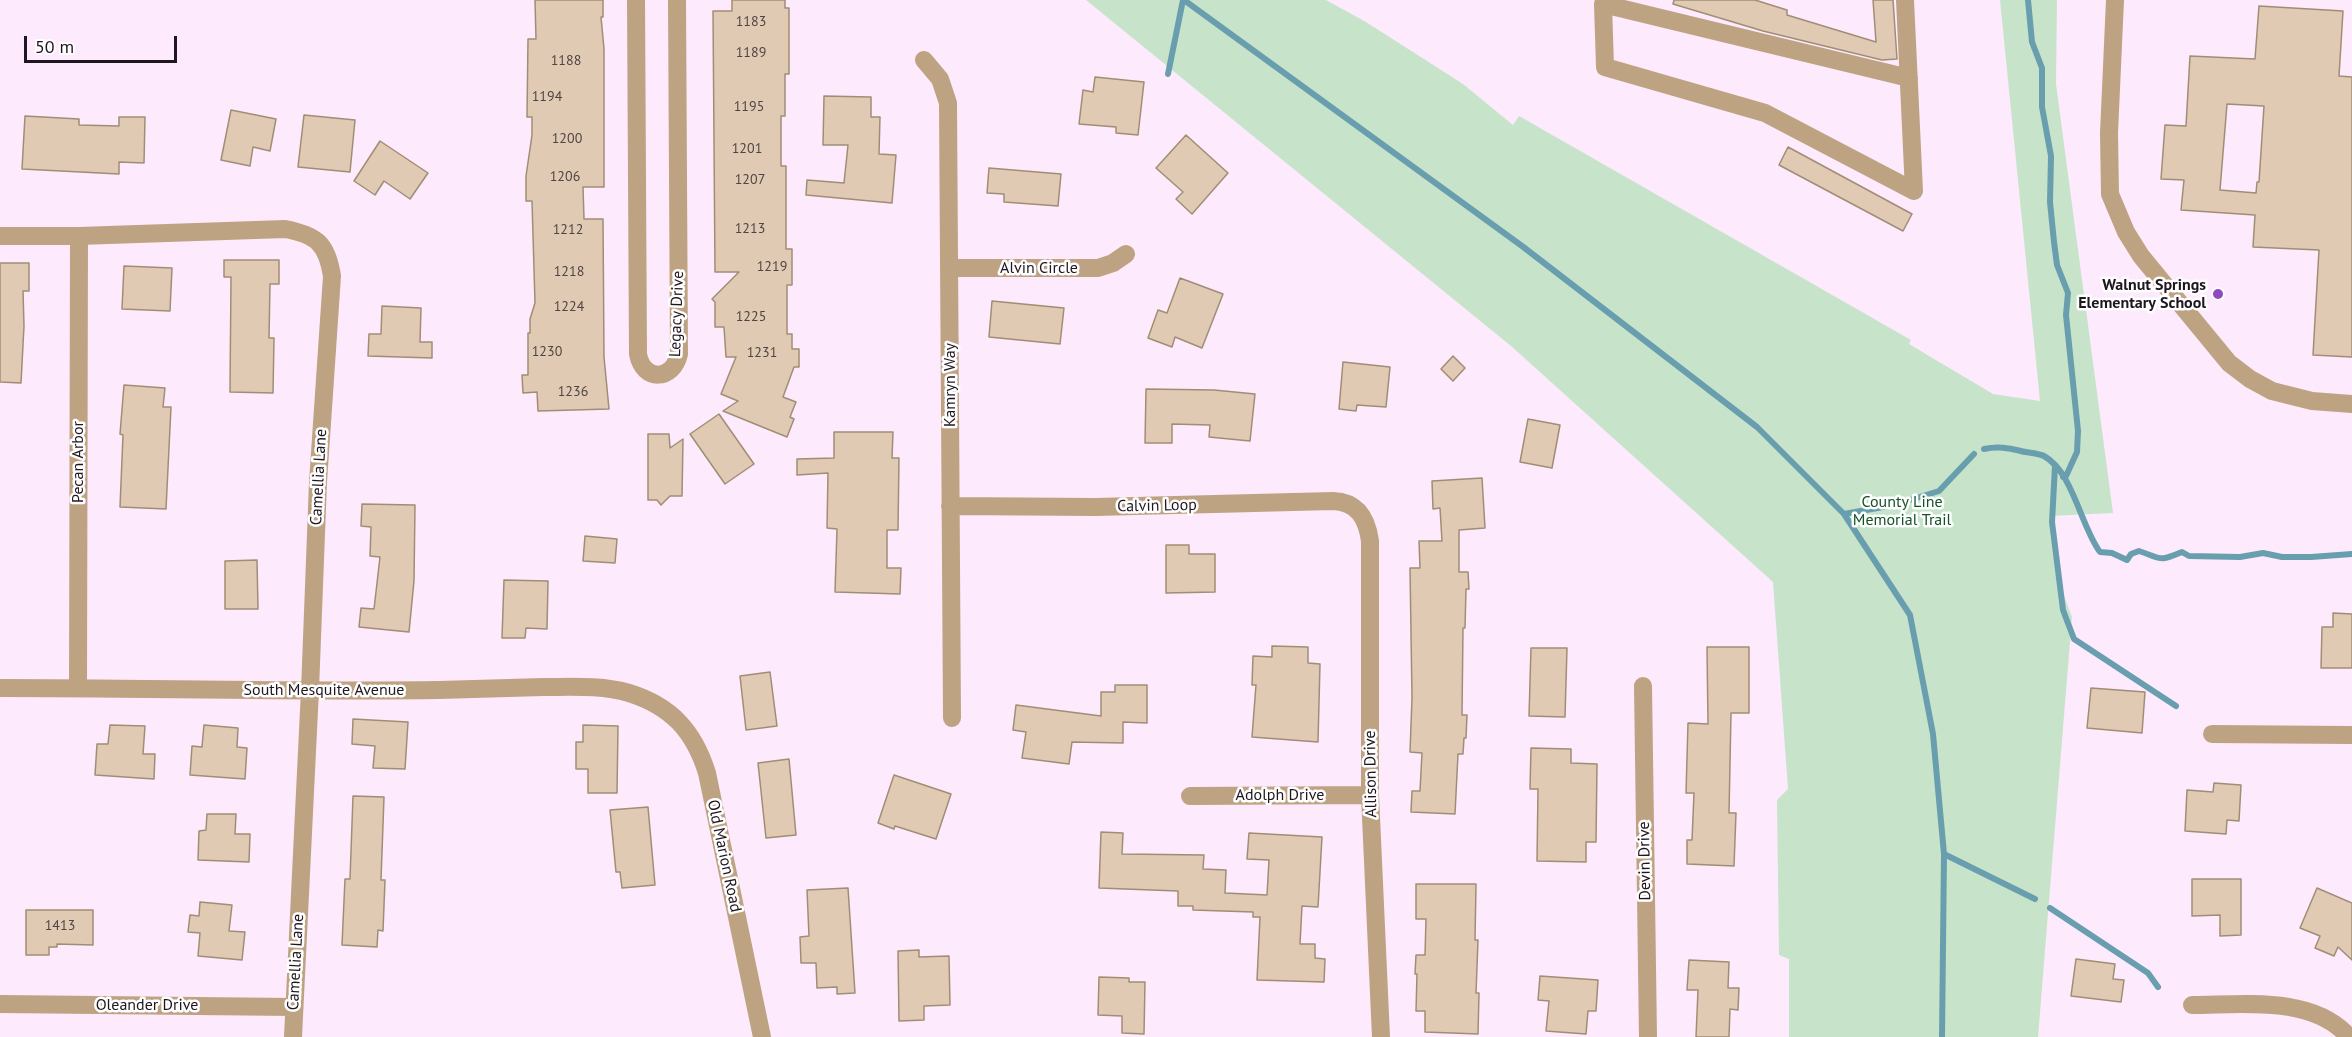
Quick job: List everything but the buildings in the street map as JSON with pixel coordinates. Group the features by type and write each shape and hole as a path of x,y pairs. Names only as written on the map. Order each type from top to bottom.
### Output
{"street":[{"name":"Legacy Drive","path":"636,0 638,354 639,362 644,369 659,375 673,368 679,354 677,0"},
{"path":"1905,0 1909,78 1914,191 1766,113 1605,68 1603,4 1909,78"},
{"path":"2115,0 2109,133 2110,194 2126,232 2141,256 2229,363 2250,379 2272,391 2312,401 2352,404"},
{"name":"Kamryn Way","path":"924,60 940,79 948,103 952,718"},
{"name":"Camellia Lane","path":"0,236 79,236 285,229 307,235 318,241 325,250 332,276 318,482 292,1037"},
{"name":"Pecan Arbor","path":"78,688 79,236"},
{"name":"Alvin Circle","path":"949,268 1098,268 1113,263 1126,254"},
{"name":"Calvin Loop","path":"950,506 1096,507 1341,501 1361,513"},
{"name":"Allison Drive","path":"1361,513 1366,520 1370,541 1370,795 1381,1037"},
{"name":"Devin Drive","path":"1643,686 1648,1037"},
{"name":"South Mesquite Avenue","path":"0,688 310,690 572,687 626,692 645,699"},
{"name":"Old Marion Road","path":"645,699 670,714 682,725 694,740 701,755 707,773 762,1037"},
{"path":"2212,734 2352,735"},
{"name":"Adolph Drive","path":"1190,796 1370,795"},
{"name":"Oleander Drive","path":"0,1004 294,1006"},
{"path":"2192,1005 2302,1008 2331,1023 2349,1037"}],"green space":[{"name":"County Line Memorial Trail","path":"1086,0 1326,0 1366,22 1463,84 1513,125 1519,116 1911,340 1909,344 1993,394 2040,401 2000,0 2057,0 2056,84 2113,513 2049,516 2061,588 2072,617 2038,1037 1789,1037 1789,959 1779,955 1777,800 1788,789 1773,582 1511,346"}],"waterway":[{"path":"1168,74 1183,0"},
{"path":"1184,0 1522,246 1757,427 1844,514 1910,615 1933,734 1944,854 1942,1037"},
{"path":"2028,0 2032,42 2042,68 2042,107 2051,156 2050,202 2057,265 2068,293 2066,315 2078,431 2077,452 2066,476 2063,477"},
{"path":"1984,449 2003,448 2044,456 2062,474 2100,552 2112,553 2127,560 2131,554 2139,551 2160,558 2182,552 2189,556 2240,557 2263,553 2282,557 2352,554"},
{"path":"1844,514 1894,505 1939,491 1974,454"},
{"path":"2055,466 2052,522 2063,610 2074,639 2176,706"},
{"path":"1944,854 2035,899"},
{"path":"2050,908 2148,973 2158,987"}],"place":[{"name":"Walnut Springs Elementary School","path":"2218,294"}]}
